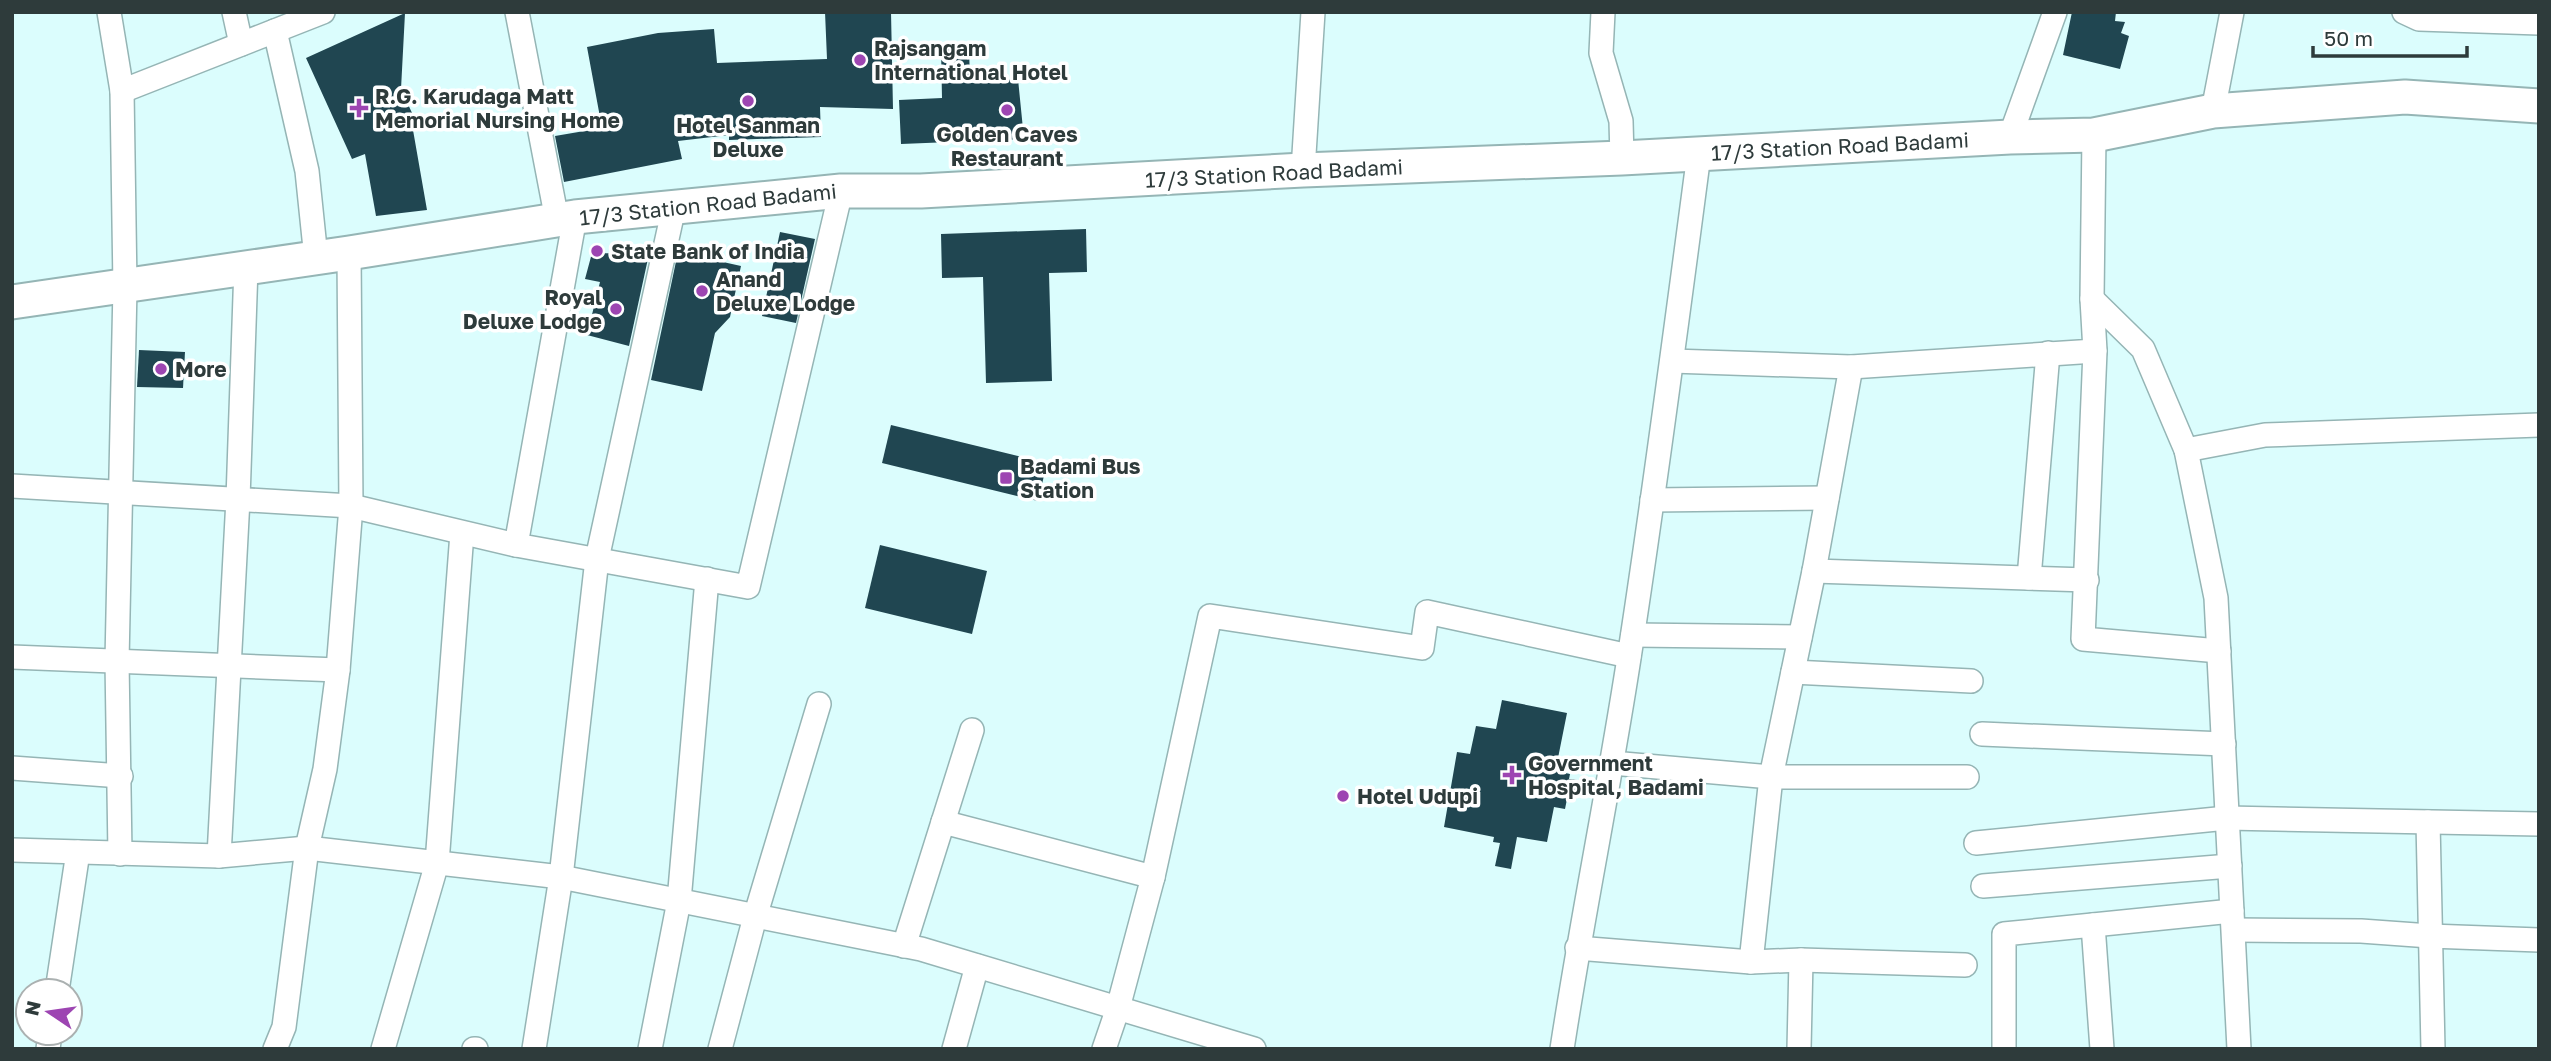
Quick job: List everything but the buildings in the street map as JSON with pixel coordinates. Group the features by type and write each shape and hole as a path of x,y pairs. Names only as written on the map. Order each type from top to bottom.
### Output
{"highway":[{"name":"17/3 Station Road Badami","path":"12,302 125,287 566,218 841,191 921,191 1303,170 1622,158 2094,135 2213,111 2405,97 2539,106"}],"street":[{"path":"109,12 122,91 125,287 117,661 121,776 120,855"},
{"path":"234,12 241,44"},
{"path":"122,91 323,12"},
{"path":"516,545 566,218 517,12"},
{"path":"1303,170 1313,12"},
{"path":"1603,12 1601,53 1621,121 1622,158"},
{"path":"2010,137 2055,12"},
{"path":"2213,111 2232,12"},
{"path":"2404,12 2419,19 2539,23"},
{"path":"275,31 307,171 316,258"},
{"path":"2094,135 2092,299 2095,351 2084,639 2219,651"},
{"path":"1562,1049 1577,948 1631,645 1699,154"},
{"path":"12,486 351,506 516,545 748,587 841,191"},
{"path":"534,1049 561,877 597,559 674,206"},
{"path":"275,1049 284,1027 307,848 325,769 338,670 351,506 349,253"},
{"path":"219,856 238,499 246,267"},
{"path":"2092,299 2143,349 2186,450 2216,598 2239,1049"},
{"path":"1672,361 1852,366 2095,351"},
{"path":"2029,578 2048,353"},
{"path":"1751,962 1771,777 1814,571 1852,366"},
{"path":"2186,450 2265,435 2539,425"},
{"path":"1652,500 1827,498"},
{"path":"383,1049 437,863 462,533"},
{"path":"1814,571 2087,580"},
{"path":"650,1049 679,901 707,579"},
{"path":"1104,1049 1118,1008 1153,877 1210,616 1422,648 1427,612 1631,645 1800,637"},
{"path":"12,657 338,670"},
{"path":"1793,672 1970,681"},
{"path":"720,1049 755,917 819,704"},
{"path":"904,946 972,730"},
{"path":"1982,734 2224,744"},
{"path":"1612,763 1771,777 1967,777"},
{"path":"12,768 121,776"},
{"path":"1976,843 2227,818 2539,824"},
{"path":"943,822 1153,877"},
{"path":"2428,822 2433,1049"},
{"path":"12,850 219,856 307,848 561,877 904,946 1254,1049"},
{"path":"59,977 78,852"},
{"path":"1983,886 2230,866"},
{"path":"2004,1049 2004,934 2094,925 2233,921 2430,936 2539,940"},
{"path":"2094,925 2102,1049"},
{"path":"1577,948 1751,962 1801,960 1965,965"},
{"path":"1799,1049 1801,960"},
{"path":"954,1049 976,966"}],"place":[{"name":"Rajsangam International Hotel","path":"860,60"},
{"name":"Hotel Sanman Deluxe","path":"748,101"},
{"name":"R.G. Karudaga Matt Memorial Nursing Home","path":"359,108"},
{"name":"Golden Caves Restaurant","path":"1007,110"},
{"name":"State Bank of India","path":"597,251"},
{"name":"Anand Deluxe Lodge","path":"702,291"},
{"name":"Royal Deluxe Lodge","path":"616,309"},
{"name":"More","path":"161,369"},
{"name":"Badami Bus Station","path":"1006,478"},
{"name":"Government Hospital, Badami","path":"1512,775"},
{"name":"Hotel Udupi","path":"1343,796"}]}
